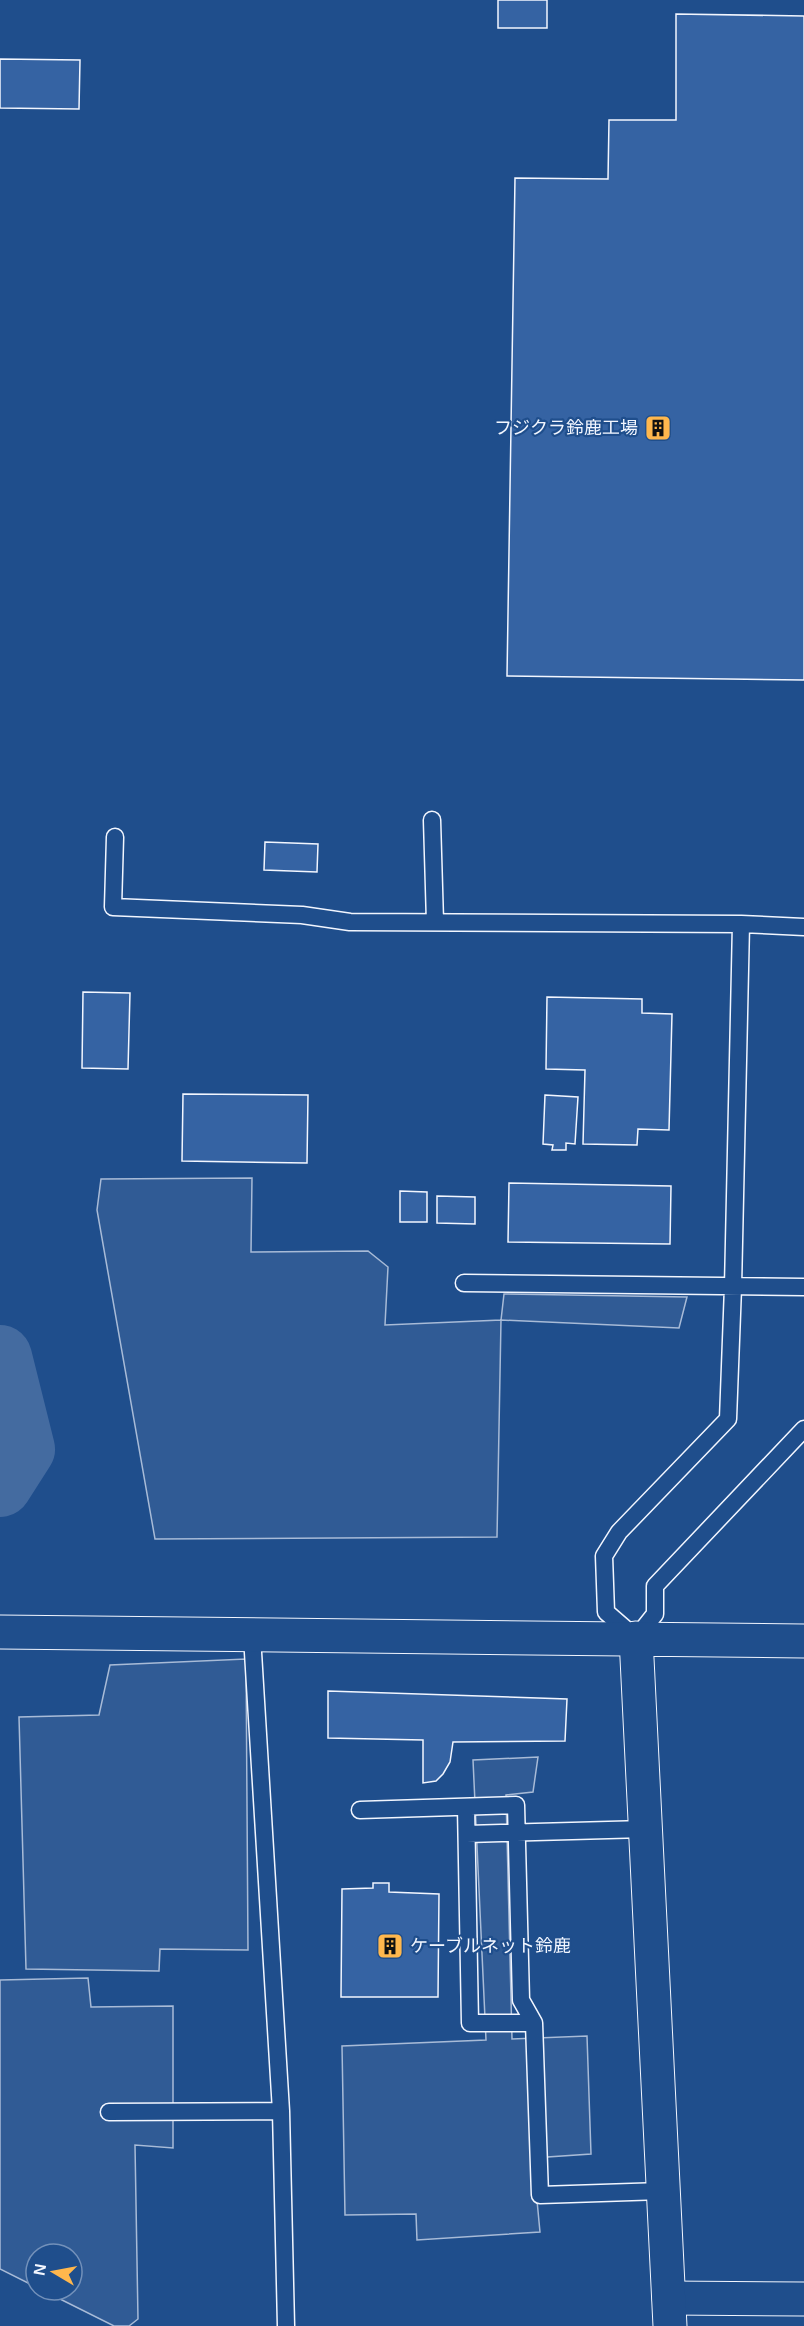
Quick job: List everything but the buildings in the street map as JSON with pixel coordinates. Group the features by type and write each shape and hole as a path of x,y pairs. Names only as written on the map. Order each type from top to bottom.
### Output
{"street":[{"path":"0,1632 804,1641"},
{"path":"636,1638 669,2312 804,2299"}],"lane":[{"path":"432,820 435,922"},
{"path":"115,837 113,907 302,915 350,922 741,924 804,927"},
{"path":"741,924 728,1419 619,1532 604,1556 606,1612 636,1638 655,1614 655,1586 804,1429"},
{"path":"464,1283 804,1287"},
{"path":"252,1636 281,2111 286,2326"},
{"path":"360,1810 516,1805 521,2000 534,2023 540,2195 662,2191"},
{"path":"466,1807 470,2023 534,2023"},
{"path":"467,1834 645,1829"},
{"path":"109,2112 281,2111"}],"shaded area":[{"path":"252,1178 251,1252 368,1251 388,1267 385,1325 501,1320 497,1537 155,1539 97,1210 101,1179"},
{"path":"504,1294 687,1297 679,1328 501,1320"},
{"path":"246,1659 248,1950 160,1949 159,1971 26,1969 19,1717 99,1715 110,1665"},
{"path":"538,1757 533,1792 506,1795 512,2039 587,2036 591,2154 533,2158 540,2232 417,2240 416,2214 345,2215 342,2046 486,2040 473,1760"},
{"path":"88,1978 91,2007 173,2006 173,2148 135,2145 138,2319 129,2326 114,2326 66,2302 84,2302 84,2242 24,2242 24,2281 0,2269 0,1980"}],"waterway":[{"path":"0,1357 23,1449 0,1485"}],"place":[{"name":"フジクラ鈴鹿工場","path":"658,428"},
{"name":"ケーブルネット鈴鹿","path":"390,1946"}]}
